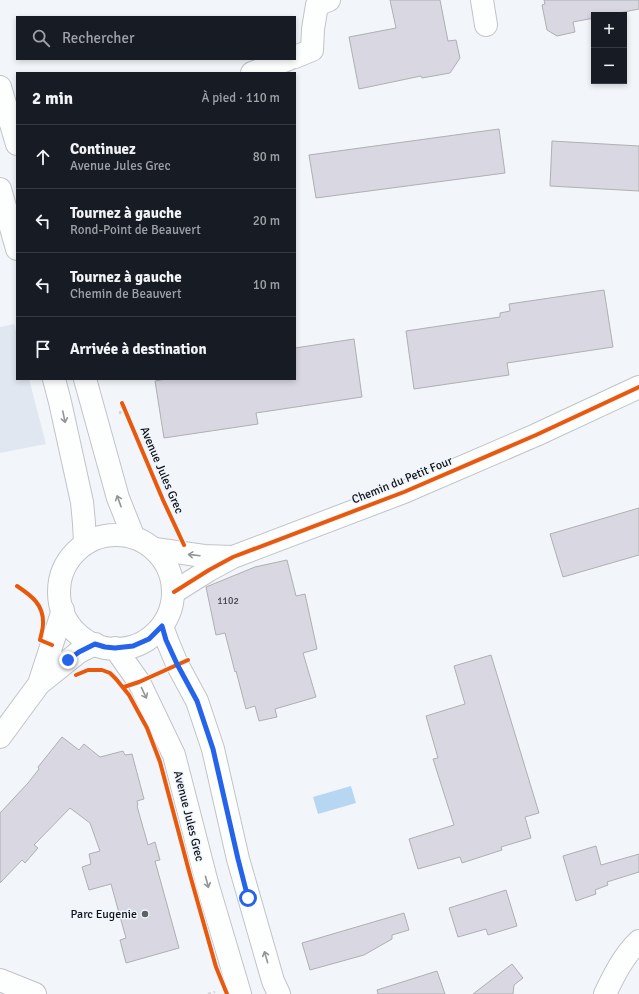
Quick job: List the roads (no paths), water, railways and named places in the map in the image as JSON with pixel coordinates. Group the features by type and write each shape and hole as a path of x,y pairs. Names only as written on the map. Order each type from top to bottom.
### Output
{"street":[{"path":"296,57 312,50 312,29 317,5 329,0"},
{"path":"482,0 486,25"},
{"path":"255,72 286,60"},
{"path":"0,87 16,134"},
{"path":"0,189 16,245"},
{"path":"54,380 82,502 85,544"},
{"path":"85,380 118,498 134,538"},
{"name":"Chemin du Petit Four","path":"174,592 233,557 404,492 536,435 639,387"},
{"path":"0,737 39,684 79,652 105,646 133,646 149,639 162,626 168,616 172,604 174,592 171,576 165,562 155,549 145,542 134,538 117,535 100,537 85,544 74,553 66,565 61,577 59,594 63,610 70,624 81,636 105,646"},
{"name":"Chemin du Petit Four","path":"155,549 204,556 233,557"},
{"path":"39,684 63,610"},
{"path":"162,626 166,640 177,664 197,701 213,749 240,866 273,981 279,994"},
{"name":"Avenue Jules Grec","path":"105,646 139,682 174,755 207,882 240,994"},
{"path":"605,994 619,967 635,944 639,941"},
{"path":"0,980 35,994"}],"water":[{"path":"351,786 356,803 318,814 313,797"}],"place":[{"name":"Parc Eugenie","path":"145,914"}]}
